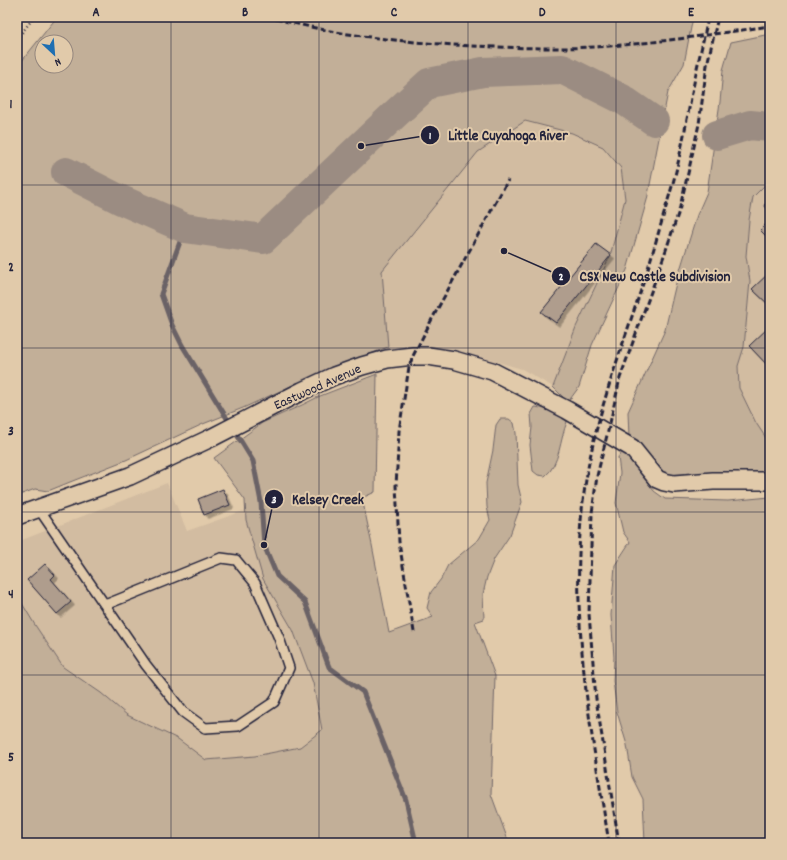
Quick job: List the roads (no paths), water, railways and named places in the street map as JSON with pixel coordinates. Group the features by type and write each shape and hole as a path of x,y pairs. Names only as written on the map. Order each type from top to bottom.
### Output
{"street":[{"name":"Eastwood Avenue","path":"17,516 130,476 211,438 334,376 387,359 413,356 428,356 454,360 492,371 567,410 632,448 657,479 664,482 674,484 713,481 770,481"}],"lane":[{"path":"39,508 105,605 146,665 183,712 205,728 238,726 274,702 289,668 279,638 255,583 236,560 220,558 105,605"}],"waterway":[{"path":"66,172 119,199 185,228 263,239 429,83 483,72 562,69 622,99 654,121"},
{"path":"717,135 750,125 770,127"},
{"path":"185,228 161,294 172,325 182,345 253,461 261,502 264,545 277,576 305,602 329,667 363,692 406,800 416,843"}],"railway":[{"path":"267,17 348,34 451,45 530,48 637,44 770,26"},
{"path":"609,843 594,750 582,656 579,609 581,515 588,468 600,416 649,265 673,183 708,17"},
{"path":"619,843 596,699 589,614 592,513 597,476 620,378 679,211 699,124 707,65 718,17"},
{"path":"414,632 399,542 396,486 399,431 409,367 432,319 508,180"}],"place":[{"name":"Little Cuyahoga River","path":"361,146"},
{"name":"CSX New Castle Subdivision","path":"504,251"},
{"name":"Kelsey Creek","path":"264,545"}]}
